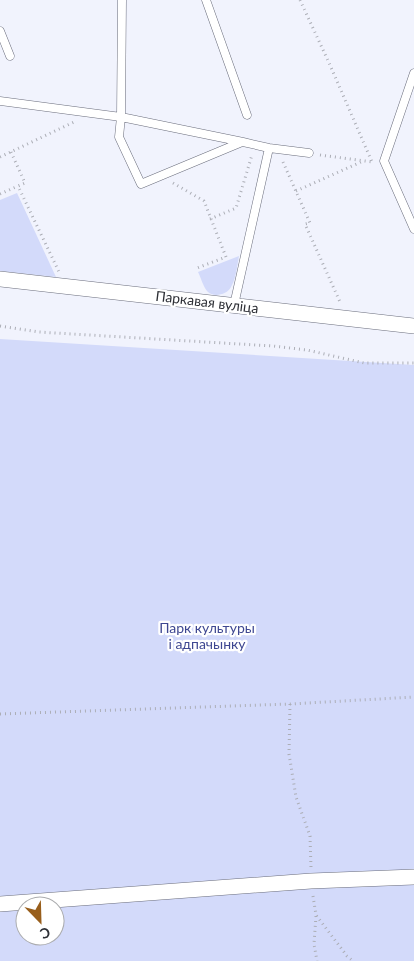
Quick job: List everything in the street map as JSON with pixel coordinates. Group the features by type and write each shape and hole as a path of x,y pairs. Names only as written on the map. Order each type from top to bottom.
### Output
{"street":[{"name":"Паркавая вуліца","path":"0,279 414,326"},
{"path":"0,904 311,881 414,877"}],"lane":[{"path":"122,0 121,117 119,137 141,184 243,142"},
{"path":"206,0 247,115"},
{"path":"0,30 10,56"},
{"path":"414,73 384,161 414,229"},
{"path":"0,101 121,117 273,148 309,153"},
{"path":"234,305 273,148"}],"path":[{"path":"300,0 372,162"},
{"path":"0,157 94,113"},
{"path":"210,219 236,208 255,144"},
{"path":"273,148 296,191 310,223 306,224 348,318"},
{"path":"0,194 25,183 11,152"},
{"path":"309,153 372,162 384,161"},
{"path":"296,191 363,161"},
{"path":"161,176 204,201 226,258 197,268"},
{"path":"18,186 65,286"},
{"path":"0,326 39,332 274,346 307,350 364,363 414,364"},
{"path":"0,714 414,698"},
{"path":"290,704 289,754 296,797 310,836 311,881 316,915 314,944 317,961"},
{"path":"316,915 347,956 353,961"}],"green space":[{"path":"17,193 56,277 0,271 0,200"},
{"path":"239,256 233,284 229,290 223,294 216,295 207,291 198,272"},
{"name":"Парк культуры і адпачынку","path":"0,339 414,365 414,961 0,961"}]}
